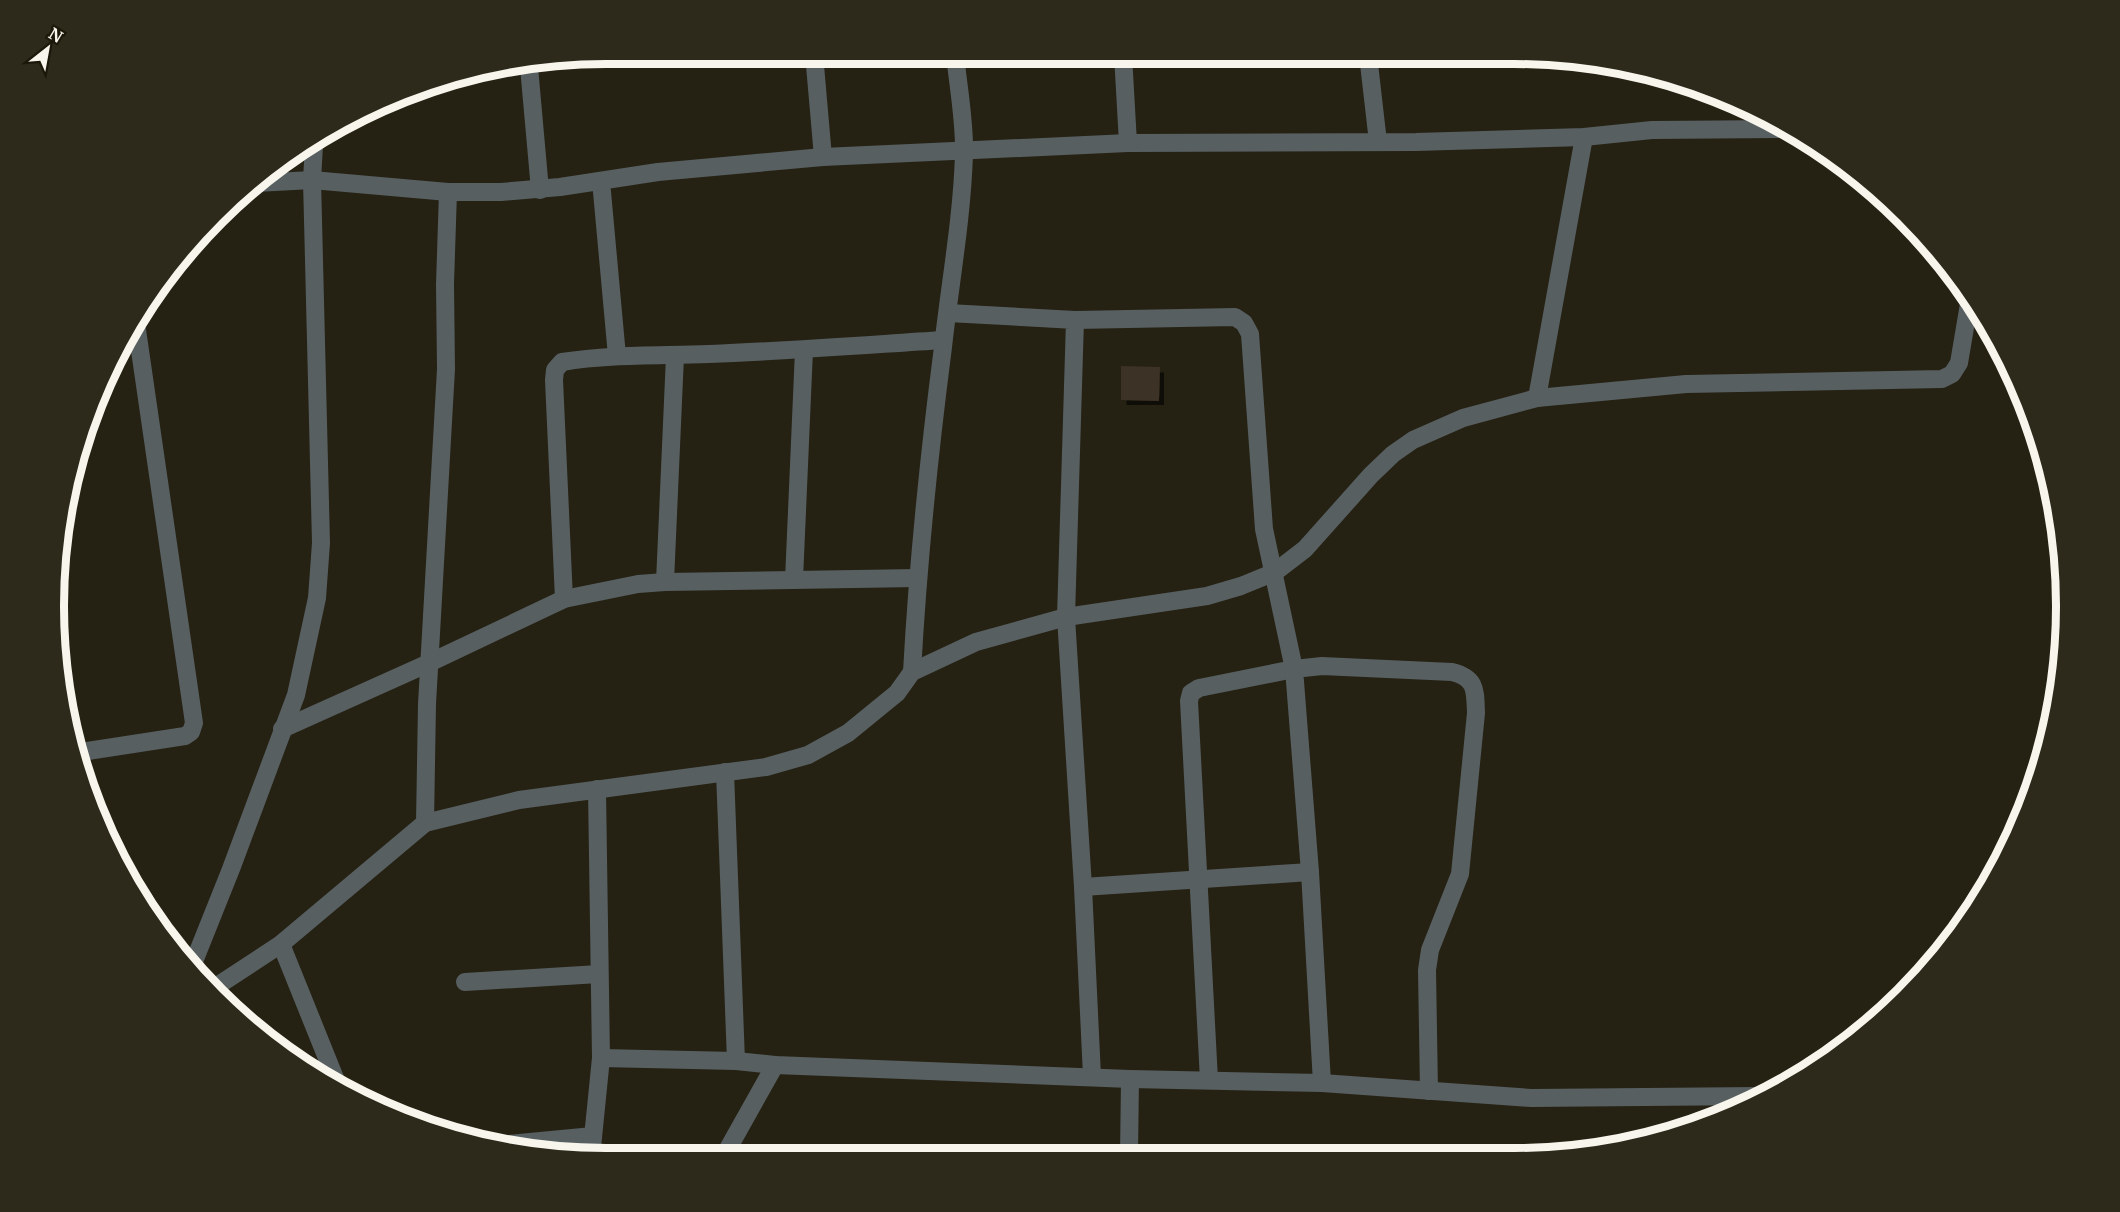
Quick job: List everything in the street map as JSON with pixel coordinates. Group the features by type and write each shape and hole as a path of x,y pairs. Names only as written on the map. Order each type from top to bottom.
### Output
{"street":[{"path":"815,64 823,157"},
{"path":"912,672 917,578 944,340 958,240 964,151 956,64"},
{"path":"1124,64 1128,143"},
{"path":"1369,64 1378,142"},
{"path":"529,70 540,190"},
{"path":"269,182 312,180 448,192 540,190 658,172 823,157 1128,143 1378,142 1584,137 1652,130 1770,129"},
{"path":"1537,398 1584,137"},
{"path":"195,958 231,869 296,696 317,598 321,543 312,180 314,150"},
{"path":"601,182 617,356"},
{"path":"425,823 429,663 446,381 445,284 448,192"},
{"path":"219,985 280,944 425,823 519,800 766,767 808,755 848,733 880,708 897,693 912,672 976,642 1066,617 1207,596 1241,586 1275,572 1305,549 1371,475 1393,454 1413,440 1463,418 1537,398 1686,384 1942,379 1952,374 1959,363 1968,311"},
{"path":"948,313 1076,320 1225,317 1235,318 1244,323 1250,334 1264,529 1294,669 1310,872 1322,1083"},
{"path":"1076,320 1066,617 1092,1076"},
{"path":"85,751 184,736 191,732 194,723 138,334"},
{"path":"564,599 554,380 555,370 562,362 617,356 675,356 804,350 944,340"},
{"path":"794,580 804,350"},
{"path":"665,582 675,356"},
{"path":"282,729 564,599 638,584 665,582 917,578"},
{"path":"1209,1080 1189,701 1191,693 1199,688 1294,669 1322,666 1452,672 1470,679 1475,690 1476,713 1460,874 1431,950 1427,970 1429,1091"},
{"path":"725,772 736,1061"},
{"path":"592,1147 601,1058 597,789"},
{"path":"1083,887 1310,872"},
{"path":"280,944 333,1074"},
{"path":"465,982 600,975"},
{"path":"601,1058 736,1061 775,1065 1130,1079 1322,1083 1531,1098 1744,1096"},
{"path":"728,1148 775,1065"},
{"path":"1129,1148 1130,1079"},
{"path":"530,1142 593,1136"}],"building":[{"path":"1121,366 1160,367 1159,401 1121,400"}]}
